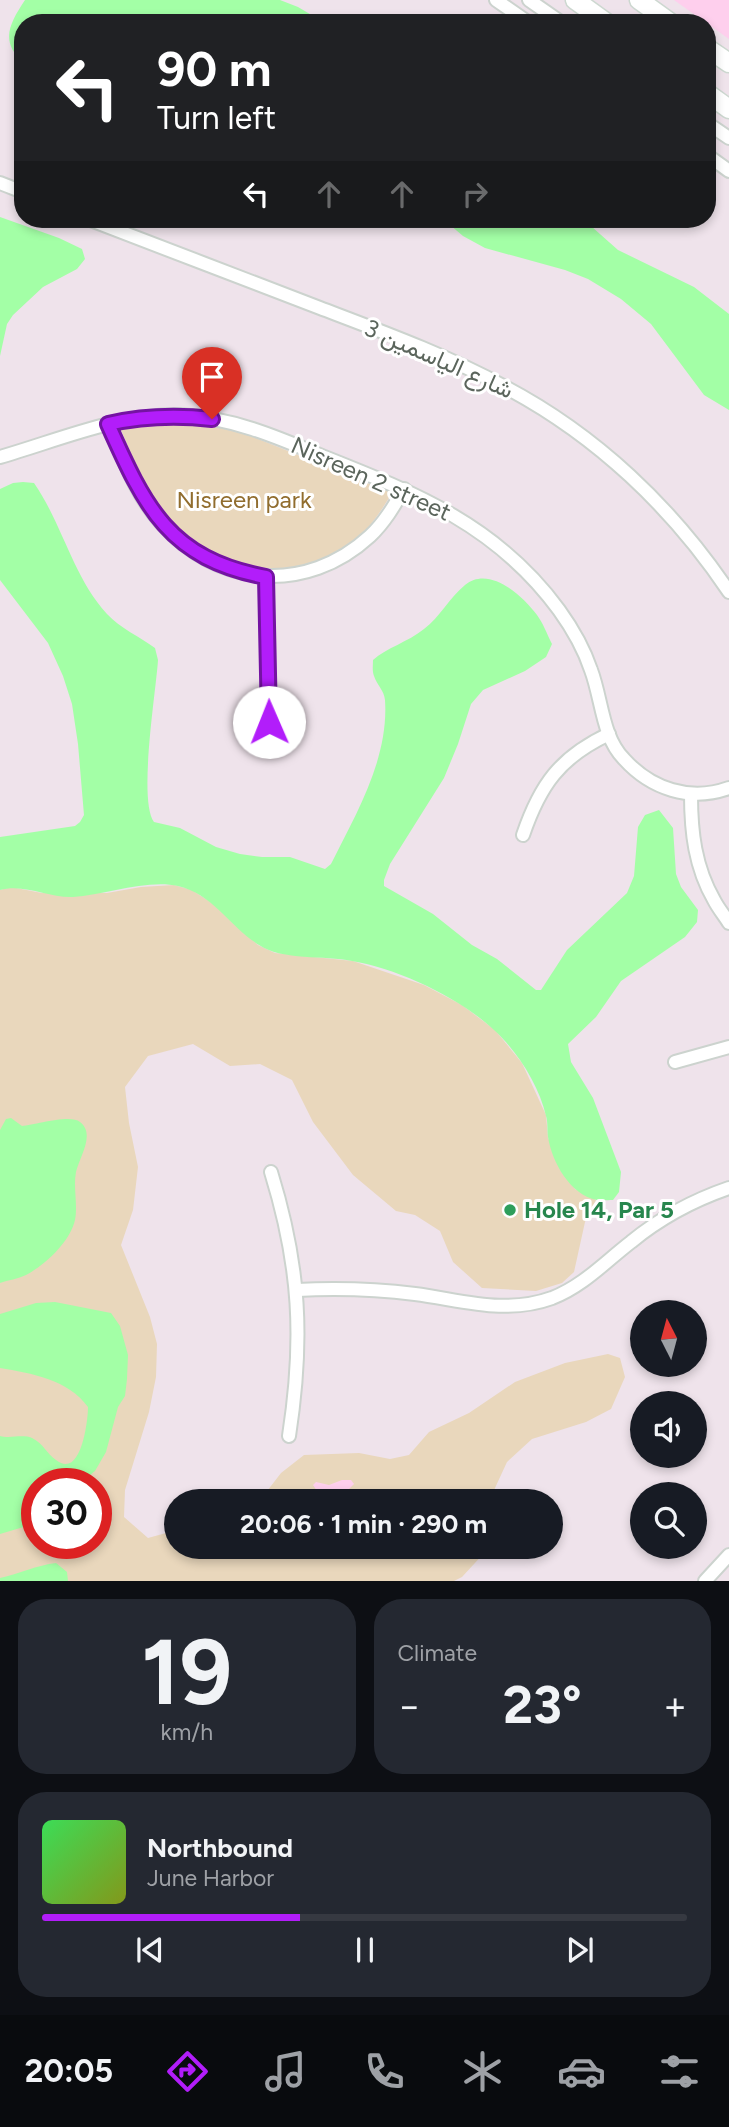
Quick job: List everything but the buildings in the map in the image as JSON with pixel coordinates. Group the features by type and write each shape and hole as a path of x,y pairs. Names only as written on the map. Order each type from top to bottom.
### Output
{"main road":[{"path":"575,0 594,14"},
{"path":"639,0 658,14"}],"street":[{"path":"496,0 515,14"},
{"path":"529,0 549,14"},
{"name":"شارع الياسمين 3","path":"112,228 418,345 508,388 592,443 653,498 682,528 729,592"},
{"name":"Nisreen 2 street","path":"0,457 108,424 150,416 181,415 212,419 270,435 429,500 498,546 559,610 591,669 609,734 621,757 641,776 665,789 691,795 729,788"},
{"path":"108,424 143,499 161,523 183,543 208,560 236,571 266,577 294,576 322,567 348,554 370,536 389,514 404,489"},
{"path":"266,577 269,722"},
{"path":"523,835 533,806 556,771 588,744 609,734"},
{"path":"691,795 695,851 702,877 714,902 729,923"},
{"path":"675,1062 729,1047"},
{"path":"271,1172 282,1211 297,1290 299,1339 289,1436"},
{"path":"297,1290 387,1291 495,1307 535,1303 575,1286 638,1236 685,1207 729,1188"},
{"path":"705,1581 729,1555"}],"green space":[{"name":"Nisreen park","path":"178,422 246,434 392,493 368,528 353,543 335,555 291,567 273,568 255,568 221,559 190,540 166,517 144,482 121,430 150,423"},
{"path":"174,885 192,890 215,905 258,945 275,953 353,961 424,985 462,1005 495,1030 522,1063 546,1115 548,1138 575,1189 596,1200 585,1222 574,1272 562,1283 536,1291 482,1288 453,1262 440,1231 415,1215 396,1211 353,1175 313,1122 292,1080 260,1064 230,1066 193,1044 148,1056 125,1087 138,1167 133,1210 121,1245 150,1317 157,1344 156,1377 149,1412 125,1490 124,1517 148,1538 164,1534 164,1559 479,1559 462,1577 454,1581 0,1581 0,890 11,887 42,893 107,893"},
{"path":"608,1354 620,1358 625,1377 611,1409 586,1422 532,1439 507,1462 495,1489 269,1489 281,1473 304,1455 359,1453 390,1459 409,1455 429,1432 469,1413 515,1382 565,1363"}],"sand":[{"path":"674,0 729,0 729,39 716,30 716,14 694,14"},
{"path":"342,1480 351,1480 354,1484 349,1489 316,1489 313,1485 316,1482 329,1485"}],"shaded area":[{"path":"25,0 280,0 310,14 17,14"},
{"path":"14,19 14,52 9,40"},
{"path":"0,217 14,222 14,228 31,228 82,249 85,259 77,269 43,287 13,315 7,324 0,356"},
{"path":"454,228 593,228 618,250 694,287 729,314 729,410 704,395 651,324 621,299 588,279 485,248"},
{"path":"23,482 34,483 44,499 76,567 95,599 118,624 155,648 158,660 148,770 149,810 154,822 180,828 216,847 240,854 290,857 325,869 331,864 369,785 382,743 385,700 373,674 373,660 424,629 459,590 474,580 494,580 514,591 531,607 552,644 546,657 525,671 483,690 471,704 444,778 390,864 384,886 433,914 472,945 497,959 536,990 541,990 567,950 627,893 634,876 638,827 645,815 659,810 673,828 676,874 681,887 698,910 697,922 685,937 621,981 596,1017 568,1044 571,1062 593,1098 621,1172 619,1192 613,1200 587,1197 564,1176 550,1147 543,1104 526,1069 511,1048 480,1018 428,986 370,965 341,959 292,956 269,950 249,938 211,903 178,886 153,884 73,897 18,888 0,890 0,837 75,826 84,815 72,704 63,676 48,643 0,580 0,489"},
{"path":"11,1118 22,1126 61,1119 75,1120 85,1127 87,1139 76,1172 76,1214 68,1236 49,1259 33,1271 0,1283 0,1130 6,1119"},
{"path":"55,1302 111,1313 120,1326 128,1355 125,1396 118,1407 106,1452 97,1468 21,1468 21,1528 0,1534 0,1436 32,1438 53,1458 65,1464 72,1462 77,1456 87,1424 88,1407 71,1390 36,1375 0,1368 0,1314 36,1303"},
{"path":"56,1563 67,1572 68,1581 0,1581 0,1578"}],"place":[{"name":"Hole 14, Par 5","path":"510,1210"}],"route":[{"path":"212,419 181,415 150,416 108,424 143,499 161,523 183,543 208,560 236,571 266,577 269,722"}]}
